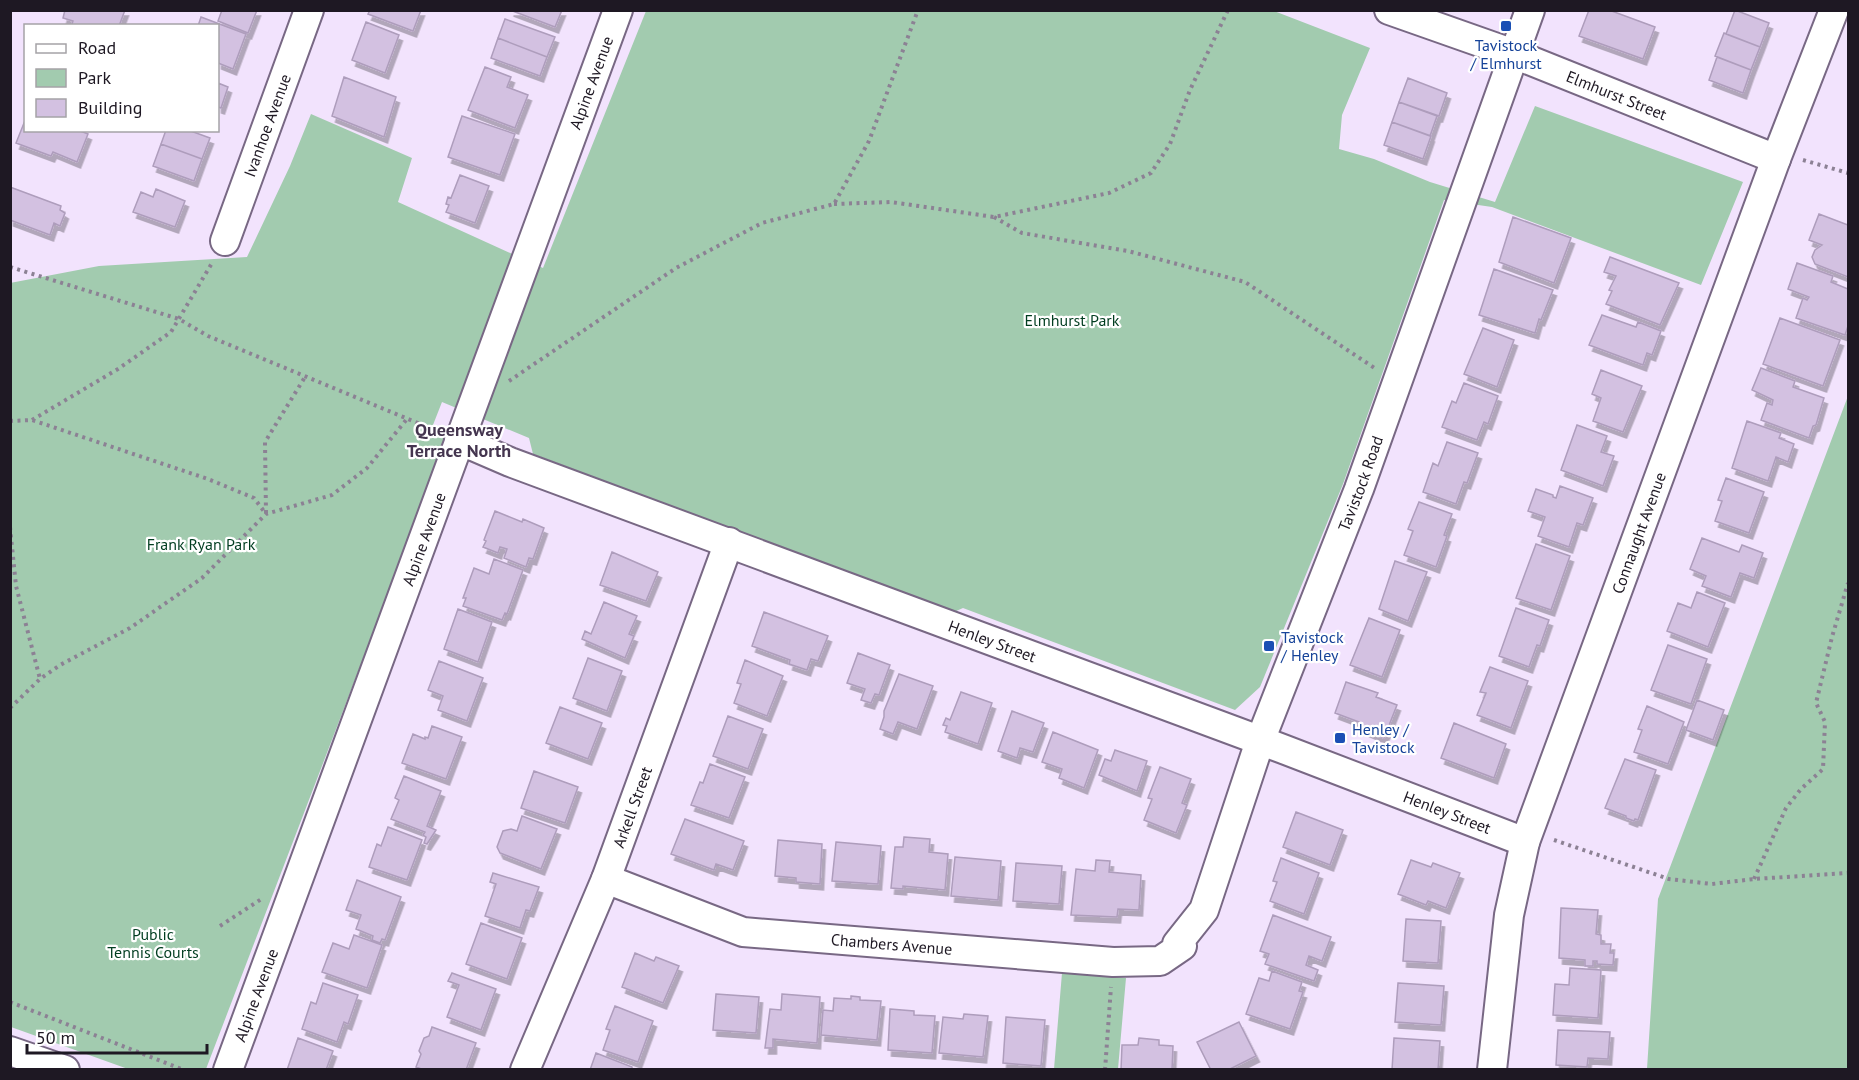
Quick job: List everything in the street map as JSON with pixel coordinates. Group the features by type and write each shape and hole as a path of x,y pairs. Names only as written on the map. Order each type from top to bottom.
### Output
{"street":[{"name":"Ivanhoe Avenue","path":"225,241 309,10"},
{"name":"Alpine Avenue","path":"228,1070 361,714 475,395 618,10"},
{"name":"Elmhurst Street","path":"1389,10 1514,54 1777,156"},
{"name":"Tavistock Road","path":"1182,946 1177,944 1204,910 1260,741 1359,489 1530,10"},
{"name":"Connaught Avenue","path":"1492,1070 1509,915 1525,842 1777,156 1834,10"},
{"name":"Henley Street","path":"459,440 510,462 729,542 1525,842"},
{"name":"Arkell Street","path":"525,1070 606,879 729,542"},
{"name":"Chambers Avenue","path":"606,879 743,932 1113,962 1160,961 1182,946"},
{"path":"10,1051 65,1070"}],"path":[{"path":"834,204 869,141 918,10"},
{"path":"475,395 488,400 512,379 676,268 762,223 834,204 891,202 994,217 1108,193 1151,173 1170,144 1190,90 1228,10"},
{"path":"1777,156 1848,173"},
{"path":"994,217 1022,233 1128,251 1245,282 1397,382"},
{"path":"32,420 118,369 171,332 225,241"},
{"path":"10,267 179,319 208,336 459,440"},
{"path":"266,514 265,442 305,377"},
{"path":"10,708 40,679 60,665 130,628 202,578 266,514 332,495 367,468 407,419"},
{"path":"10,422 32,420 208,479 254,498 266,514"},
{"path":"10,527 16,586 40,679"},
{"path":"1754,879 1786,808 1801,789 1823,769 1825,722 1816,703 1848,583"},
{"path":"1525,842 1556,840 1669,879 1712,884 1848,873"},
{"path":"220,926 271,893"},
{"path":"1105,1070 1113,962"},
{"path":"10,1002 184,1070"}],"green space":[{"name":"Elmhurst Park","path":"646,11 1274,11 1370,48 1342,115 1339,149 1374,159 1430,182 1495,202 1535,106 1743,182 1701,285 1492,207 1444,200 1343,484 1260,687 1235,710 963,608 954,612 533,454 529,438 442,402 431,430 445,436 444,447 206,1069 128,1069 11,1027 10,283 99,266 247,257 290,166 311,114 412,158 398,202 543,268"},
{"path":"1848,396 1848,1069 1647,1069 1658,899"},
{"path":"1062,973 1126,978 1118,1069 1054,1069"}],"building":[{"path":"65,10 125,10 120,24 72,24 73,21 63,18"},
{"path":"222,10 257,10 248,33 218,21"},
{"path":"370,10 421,10 413,31 368,14"},
{"path":"510,10 562,10 555,27"},
{"path":"1589,10 1609,10 1655,27 1643,59 1579,36"},
{"path":"1735,10 1769,23 1760,47 1726,34"},
{"path":"201,17 246,34 233,69 219,63 219,24 199,24"},
{"path":"505,19 555,37 547,57 498,38"},
{"path":"366,22 399,35 385,73 352,60"},
{"path":"1724,33 1760,47 1751,70 1715,56"},
{"path":"498,38 547,57 540,76 491,58"},
{"path":"1717,57 1751,70 1743,93 1709,80"},
{"path":"485,67 511,77 507,87 528,95 515,128 468,110"},
{"path":"344,77 396,97 384,137 332,116"},
{"path":"1408,78 1447,93 1439,116 1399,102"},
{"path":"219,83 228,87 221,108 219,107"},
{"path":"1399,102 1437,116 1430,136 1392,122"},
{"path":"462,116 515,134 500,175 448,157"},
{"path":"1392,122 1431,136 1423,159 1384,145"},
{"path":"24,123 24,132 83,132 88,134 77,162 53,152 51,156 16,143"},
{"path":"165,132 194,132 210,138 202,159 161,144"},
{"path":"161,144 202,159 194,181 153,166"},
{"path":"460,175 489,186 475,223 446,212 449,205 446,204 448,197 451,198"},
{"path":"10,187 61,206 60,210 65,213 60,226 54,223 50,235 10,220"},
{"path":"156,189 185,201 175,227 133,212 141,192 153,197"},
{"path":"1819,214 1848,225 1848,277 1815,264 1812,257 1815,250 1822,245 1809,240"},
{"path":"1513,217 1571,238 1554,283 1499,262"},
{"path":"1610,257 1679,283 1660,325 1606,304 1612,291 1609,290 1616,276 1604,272"},
{"path":"1797,263 1833,276 1831,282 1848,289 1848,326 1845,335 1796,318 1803,298 1807,300 1809,297 1788,289"},
{"path":"1494,269 1553,290 1535,333 1479,315"},
{"path":"1602,315 1636,327 1638,322 1661,331 1652,355 1647,353 1643,365 1589,345"},
{"path":"1780,318 1840,340 1823,386 1763,364"},
{"path":"1483,328 1514,340 1497,387 1464,374"},
{"path":"1761,368 1795,381 1793,387 1824,398 1816,425 1813,426 1809,438 1761,420 1767,403 1772,405 1773,400 1752,390"},
{"path":"1601,370 1642,386 1623,432 1593,421 1601,398 1592,394"},
{"path":"1464,383 1498,396 1488,424 1484,422 1477,440 1442,427 1452,401 1456,403"},
{"path":"1747,421 1781,433 1779,438 1794,444 1788,462 1776,457 1768,481 1732,468"},
{"path":"1577,425 1607,436 1601,452 1614,456 1603,486 1561,470"},
{"path":"1447,442 1478,453 1456,504 1423,492 1433,463 1438,466"},
{"path":"1726,478 1764,492 1749,533 1715,521 1722,501 1718,500"},
{"path":"1560,486 1593,498 1583,525 1577,523 1569,547 1538,536 1545,517 1528,511 1536,489 1556,498"},
{"path":"1419,502 1452,514 1436,567 1404,555 1413,531 1408,529"},
{"path":"495,511 544,528 533,559 529,558 526,567 504,558 507,549 500,547 498,553 483,547"},
{"path":"1702,538 1739,552 1742,545 1763,553 1754,578 1740,573 1731,597 1702,586 1706,576 1690,569"},
{"path":"1536,544 1570,556 1551,610 1516,598"},
{"path":"612,552 658,572 646,601 600,585"},
{"path":"494,559 523,570 507,614 505,613 502,620 463,606 466,598 463,598 474,568 489,574"},
{"path":"1395,561 1427,572 1408,621 1379,609"},
{"path":"1697,592 1725,603 1708,647 1667,631 1678,603 1691,608"},
{"path":"604,602 637,616 629,634 634,636 625,658 582,639 585,631 591,634"},
{"path":"1516,608 1549,620 1540,646 1537,645 1529,667 1499,656"},
{"path":"458,609 492,622 478,662 444,649"},
{"path":"764,612 828,636 818,661 811,659 807,670 789,664 790,660 752,646"},
{"path":"1369,618 1400,630 1382,677 1350,665"},
{"path":"1668,645 1707,659 1691,704 1651,690"},
{"path":"858,653 890,665 879,695 875,694 871,703 861,700 865,689 847,683"},
{"path":"588,658 622,671 607,711 573,698"},
{"path":"745,660 783,676 767,716 734,703 741,684 737,683"},
{"path":"439,661 483,678 467,721 438,710 443,696 428,690"},
{"path":"1490,667 1528,681 1511,728 1477,715 1486,693 1480,692"},
{"path":"899,674 933,686 917,729 898,722 893,734 880,729 884,711"},
{"path":"1346,682 1378,693 1376,697 1397,705 1384,738 1357,727 1359,722 1335,713"},
{"path":"961,692 992,703 978,744 945,732 947,726 943,725 946,718 950,720"},
{"path":"1697,700 1724,710 1713,740 1686,730"},
{"path":"1647,706 1684,722 1668,764 1634,752 1642,730 1638,729"},
{"path":"560,707 602,723 588,759 546,743"},
{"path":"1012,711 1044,723 1033,752 1020,748 1017,758 998,751"},
{"path":"728,716 763,729 748,769 713,756"},
{"path":"1454,723 1506,744 1494,778 1441,758"},
{"path":"432,726 462,737 446,779 402,763 413,734 428,738"},
{"path":"1053,732 1098,750 1084,788 1059,778 1062,769 1042,762"},
{"path":"1115,750 1147,761 1137,791 1099,775 1105,759 1111,761"},
{"path":"1625,759 1656,770 1638,820 1634,821 1605,808"},
{"path":"710,764 745,777 729,818 691,805"},
{"path":"1160,767 1191,779 1182,803 1187,805 1176,833 1144,820 1152,799 1148,798"},
{"path":"534,771 578,787 565,823 521,808"},
{"path":"404,776 441,791 427,826 436,830 427,844 424,843 425,832 391,819 399,800 395,798"},
{"path":"1296,812 1343,830 1330,865 1283,847"},
{"path":"522,816 557,829 541,869 500,853 497,847 503,831 511,829 517,831"},
{"path":"685,819 744,841 733,870 716,864 714,870 671,854"},
{"path":"388,827 422,840 407,880 369,867 377,844 381,846"},
{"path":"904,837 930,839 929,852 948,854 945,890 903,886 903,889 891,888 895,847 903,847"},
{"path":"778,840 822,844 820,884 796,882 796,878 775,876"},
{"path":"836,842 881,846 878,884 832,881"},
{"path":"955,857 1001,861 998,900 951,896"},
{"path":"1281,858 1319,873 1304,914 1270,901 1277,882 1273,881"},
{"path":"1096,860 1110,861 1109,872 1141,875 1139,910 1118,909 1117,917 1071,915 1076,869 1095,871"},
{"path":"1411,860 1431,867 1433,863 1460,873 1446,908 1428,901 1426,905 1398,894"},
{"path":"1016,863 1062,866 1059,904 1013,901"},
{"path":"493,873 539,887 530,911 526,910 520,928 485,916 496,884 490,882"},
{"path":"357,880 401,897 385,940 382,939 380,943 372,940 373,936 356,929 361,915 346,910"},
{"path":"1561,908 1598,910 1596,934 1601,935 1601,944 1611,944 1610,953 1614,953 1613,965 1597,964 1597,961 1593,961 1593,966 1585,966 1585,960 1559,958"},
{"path":"1273,915 1331,937 1322,961 1309,956 1306,965 1318,970 1314,981 1265,964 1269,954 1260,951"},
{"path":"1406,919 1441,921 1438,963 1403,961"},
{"path":"481,923 522,938 507,979 466,964"},
{"path":"354,935 382,945 367,988 322,972 333,943 349,949"},
{"path":"635,953 654,961 656,957 679,966 663,1003 622,987"},
{"path":"1570,968 1601,970 1598,1018 1553,1015 1555,984 1569,985"},
{"path":"1272,971 1302,982 1299,991 1303,992 1290,1029 1246,1014 1259,978 1269,981"},
{"path":"452,973 496,989 481,1030 447,1017 459,985 448,981"},
{"path":"323,983 358,995 348,1024 344,1022 337,1042 302,1029 311,1002 316,1004"},
{"path":"1398,983 1444,986 1441,1025 1395,1022"},
{"path":"716,994 759,997 756,1033 713,1030"},
{"path":"782,994 820,997 817,1043 773,1039 773,1048 765,1048 770,1009 781,1010"},
{"path":"851,996 860,997 860,1000 881,1001 877,1040 821,1035 823,1010 833,1011 834,998 851,999"},
{"path":"615,1006 653,1021 638,1062 603,1050 610,1030 606,1029"},
{"path":"890,1009 914,1011 914,1015 935,1016 932,1053 888,1050"},
{"path":"964,1014 988,1016 983,1057 939,1053 943,1017 963,1019"},
{"path":"1006,1017 1045,1020 1041,1066 1003,1063"},
{"path":"1239,1022 1256,1056 1228,1070 1211,1070 1197,1042"},
{"path":"432,1027 476,1043 466,1070 424,1070 416,1067 424,1038 429,1036"},
{"path":"1558,1030 1610,1032 1608,1059 1588,1058 1587,1067 1556,1065"},
{"path":"298,1038 333,1051 326,1070 287,1070"},
{"path":"1139,1038 1159,1040 1159,1045 1173,1046 1172,1070 1121,1070 1122,1045 1138,1045"},
{"path":"1394,1038 1440,1041 1438,1070 1392,1070"},
{"path":"596,1053 632,1067 632,1070 590,1070"}],"place":[{"name":"Tavistock / Elmhurst","path":"1506,26"},
{"name":"Tavistock / Henley","path":"1269,646"},
{"name":"Henley / Tavistock","path":"1340,738"}],"district":[{"name":"Queensway Terrace North","path":"459,440"}],"park label":[{"name":"Frank Ryan Park","path":"201,544"},
{"name":"Public Tennis Courts","path":"153,943"}]}
